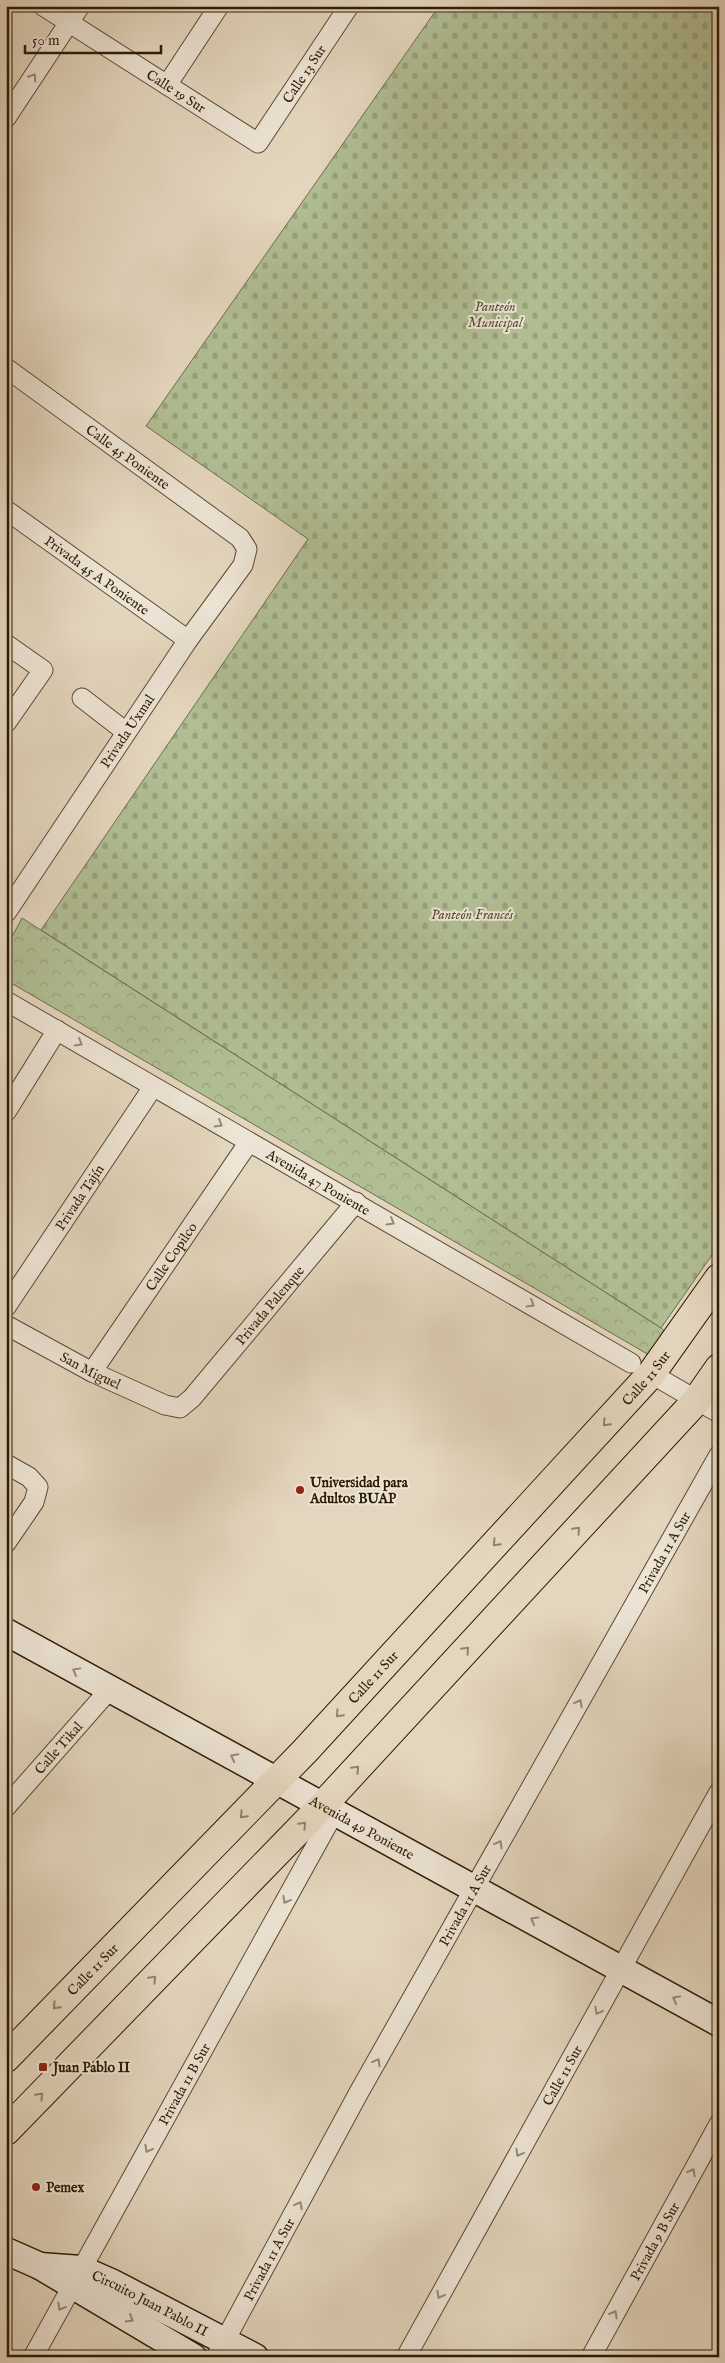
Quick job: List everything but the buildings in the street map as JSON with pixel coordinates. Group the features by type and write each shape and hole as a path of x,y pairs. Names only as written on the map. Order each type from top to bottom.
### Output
{"main road":[{"name":"Calle 11 Sur","path":"6,2058 277,1780 643,1370 719,1278"},
{"path":"6,2131 275,1854 329,1808 708,1407 719,1368"},
{"name":"Avenida 49 Poniente","path":"6,1632 475,1887 719,2023"},
{"name":"Circuito Juan Pablo II","path":"6,2250 40,2266 77,2277 113,2283 221,2348 255,2357"},
{"name":"Circuito Juan Pablo II","path":"77,2277 193,2357"}],"street":[{"name":"Calle 19 Sur","path":"43,6 258,143"},
{"path":"6,118 80,6"},
{"path":"168,85 219,6"},
{"name":"Calle 13 Sur","path":"258,143 349,6"},
{"name":"Calle 45 Poniente","path":"6,368 240,538 247,549"},
{"name":"Privada 45 A Poniente","path":"6,510 188,640"},
{"name":"Privada Uxmal","path":"6,913 188,640 242,565 247,549"},
{"path":"6,644 43,670 6,723"},
{"path":"82,698 126,732"},
{"name":"Avenida 47 Poniente","path":"6,1001 708,1407"},
{"path":"6,1112 57,1030"},
{"name":"Privada Tajín","path":"6,1307 153,1087"},
{"name":"Calle Copilco","path":"92,1372 250,1142"},
{"name":"Privada Palenque","path":"180,1408 192,1398 356,1202"},
{"name":"San Miguel","path":"6,1325 92,1372 165,1405 180,1408"},
{"name":"Privada 11 A Sur","path":"221,2348 358,2094 719,1456"},
{"path":"6,1464 29,1477 38,1487 34,1502 6,1543"},
{"name":"Calle Tikal","path":"6,1806 110,1689"},
{"name":"Calle 11 Sur","path":"406,2357 719,1792"},
{"name":"Privada 11 B Sur","path":"33,2357 302,1870 329,1808"},
{"path":"275,1854 302,1870"},
{"name":"Privada 9 B Sur","path":"591,2357 719,2124"}],"green space":[{"path":"439,6 719,6 719,1245 661,1328 41,930 308,539 146,426"},
{"path":"22,918 671,1336 649,1355 6,980 6,948"}],"place":[{"name":"Universidad para Adultos BUAP","path":"300,1490"},
{"name":"Juan Pablo II","path":"43,2067"},
{"name":"Pemex","path":"36,2187"}],"park label":[{"name":"Panteón Municipal","path":"495,314"},
{"name":"Panteón Francés","path":"472,914"}]}
